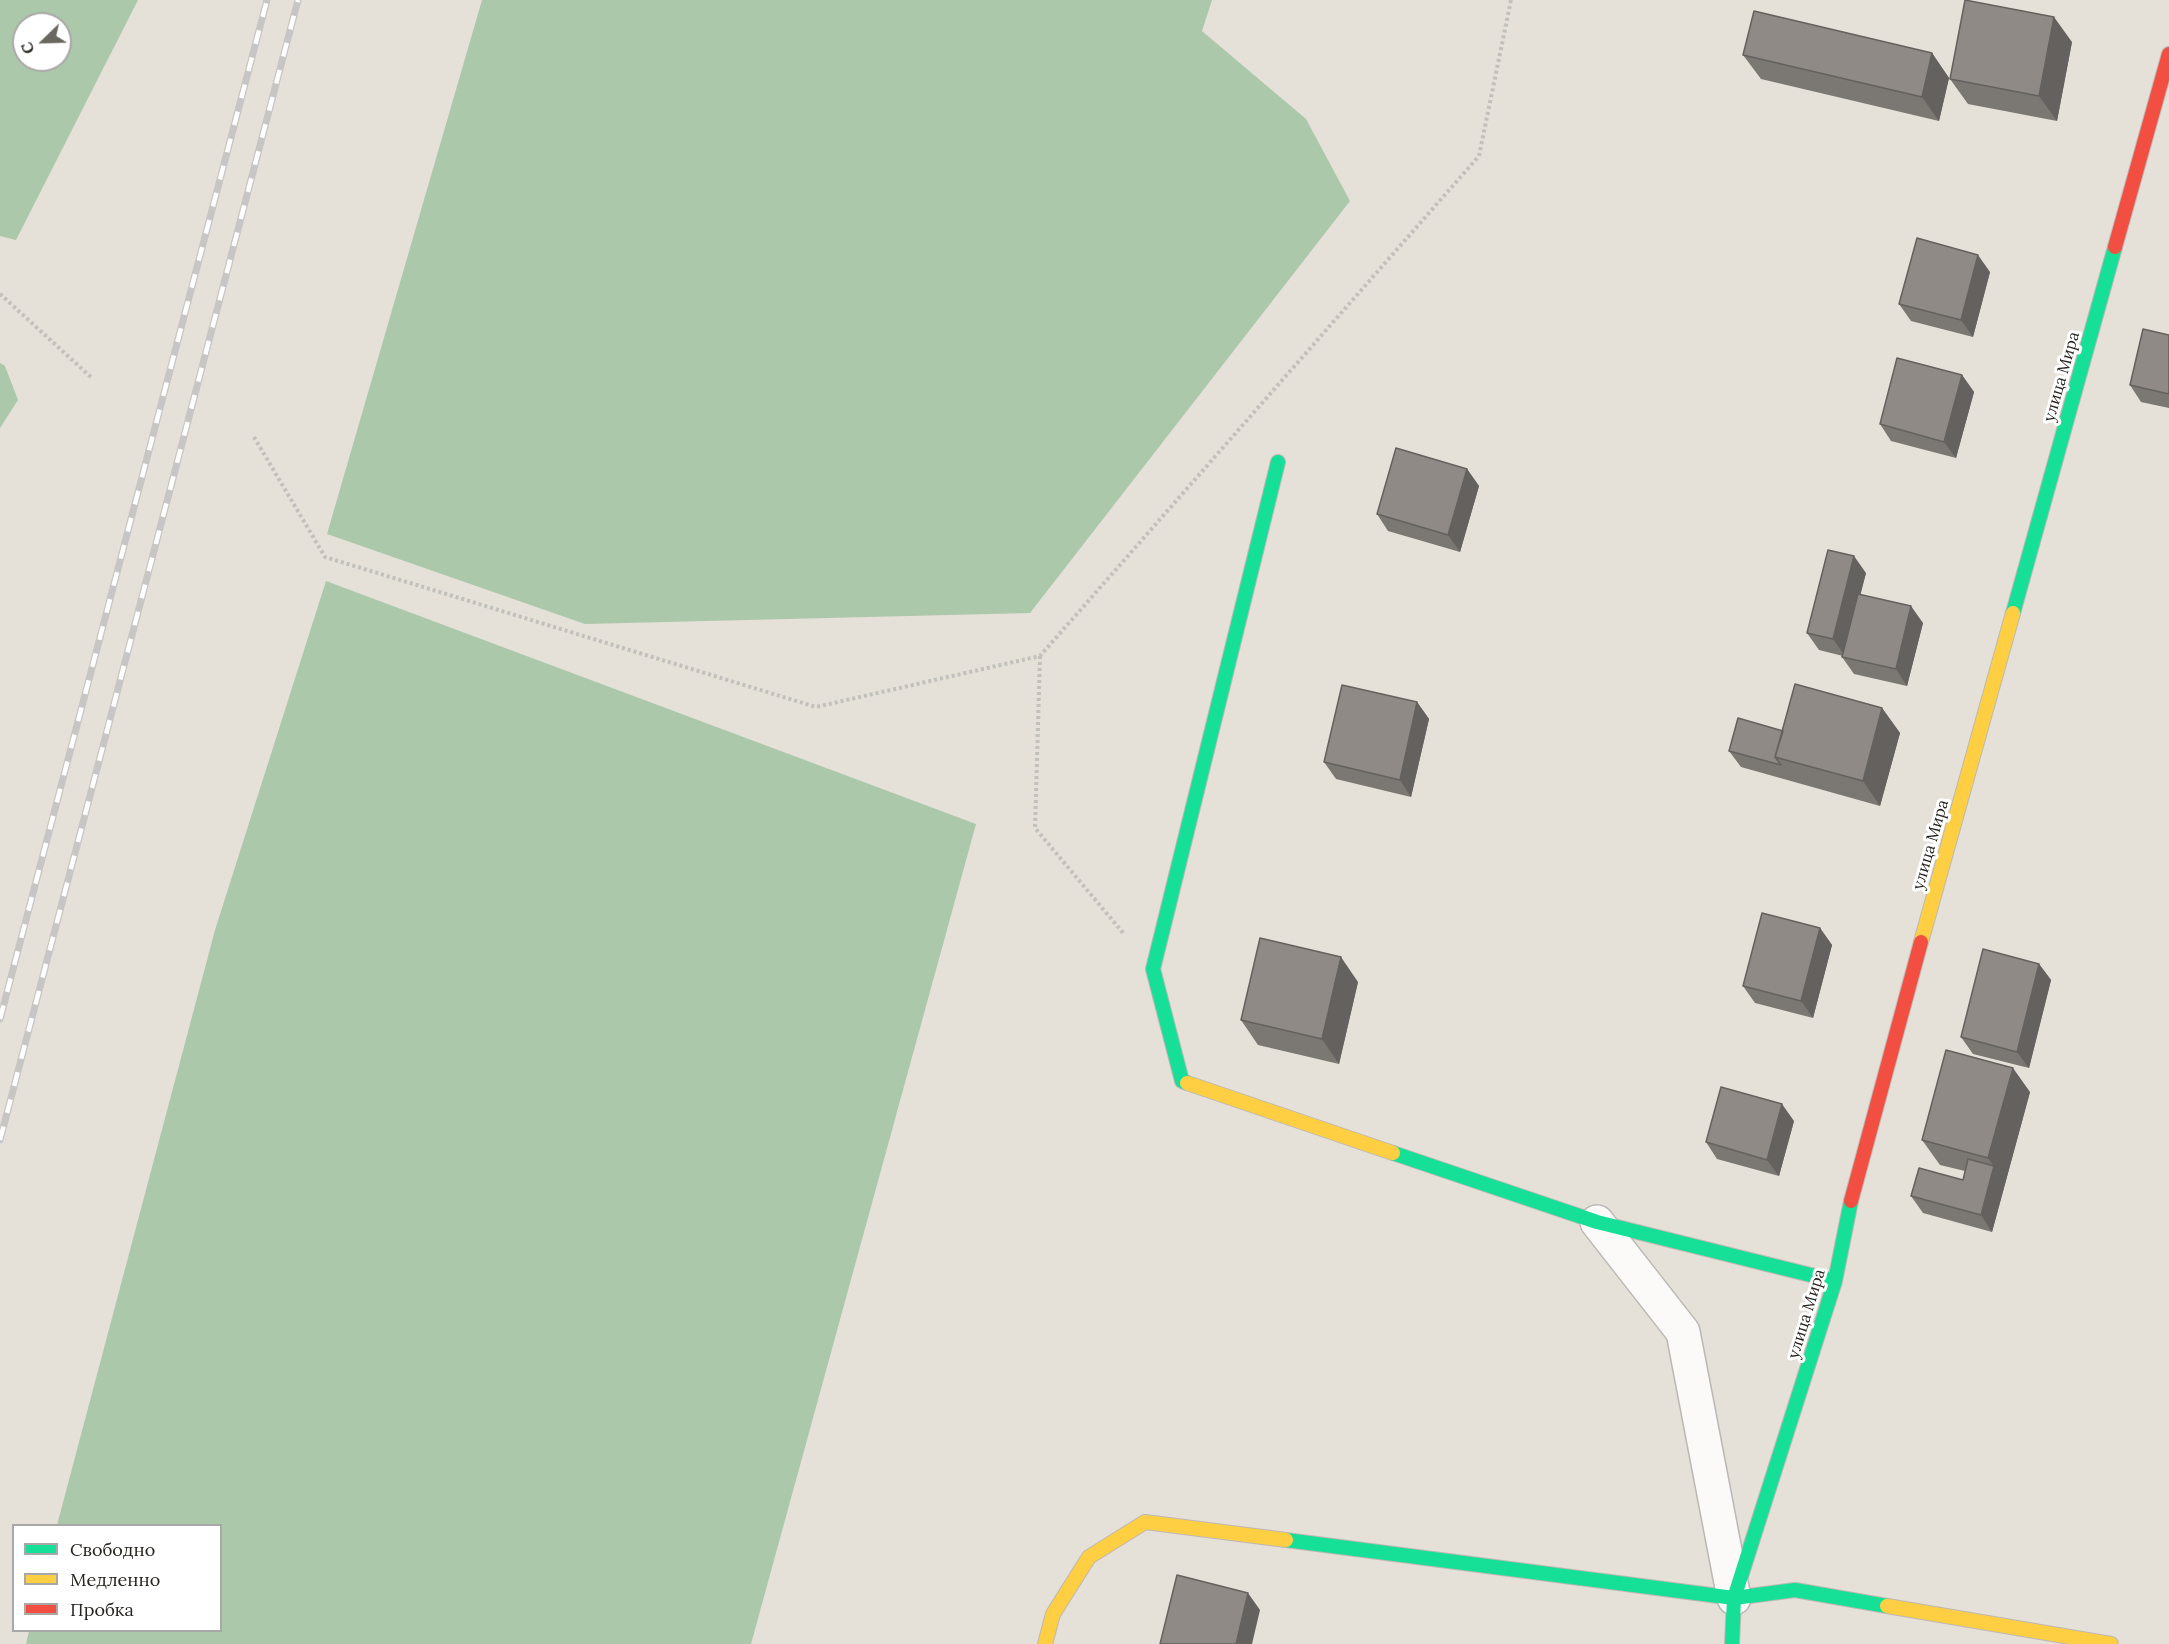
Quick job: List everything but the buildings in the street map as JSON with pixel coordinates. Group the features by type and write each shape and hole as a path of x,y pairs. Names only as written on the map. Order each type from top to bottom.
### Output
{"street":[{"name":"улица Мира","path":"1732,1644 1734,1598 1835,1281 1856,1173 2169,54"},
{"path":"1278,462 1153,969 1182,1081 1597,1222 1835,1281"},
{"path":"1597,1222 1683,1332 1734,1598"},
{"path":"1045,1644 1053,1614 1089,1557 1145,1522 1734,1598 1795,1590 2111,1644"}],"path":[{"path":"254,437 325,557 816,707 1040,656 1479,156 1511,0"},
{"path":"0,294 93,379"},
{"path":"1040,656 1035,828 1153,969"}],"green space":[{"path":"0,0 138,0 16,240 0,236"},
{"path":"482,0 1212,0 1202,31 1306,119 1350,201 1030,613 585,624 327,534"},
{"path":"0,363 5,366 18,400 0,428"},
{"path":"326,581 976,824 751,1644 26,1644 29,1632 222,1632 222,1524 57,1524 215,930"}],"railway":[{"path":"0,1019 267,0"},
{"path":"0,1140 298,0"}],"traffic: fast":[{"path":"2013,613 2115,247"},
{"path":"1187,1083 1182,1081 1153,969 1278,462"},
{"path":"1393,1153 1597,1222 1835,1281"},
{"path":"1732,1644 1734,1598 1835,1281 1851,1201"},
{"path":"1286,1540 1734,1598 1795,1590 1887,1606"}],"traffic: slow":[{"path":"1921,942 2013,613"},
{"path":"1187,1083 1393,1153"},
{"path":"1045,1644 1053,1614 1089,1557 1145,1522 1286,1540"},
{"path":"1887,1606 2111,1644"}],"traffic: jam":[{"path":"2115,247 2169,54"},
{"path":"1851,1201 1921,942"}]}
